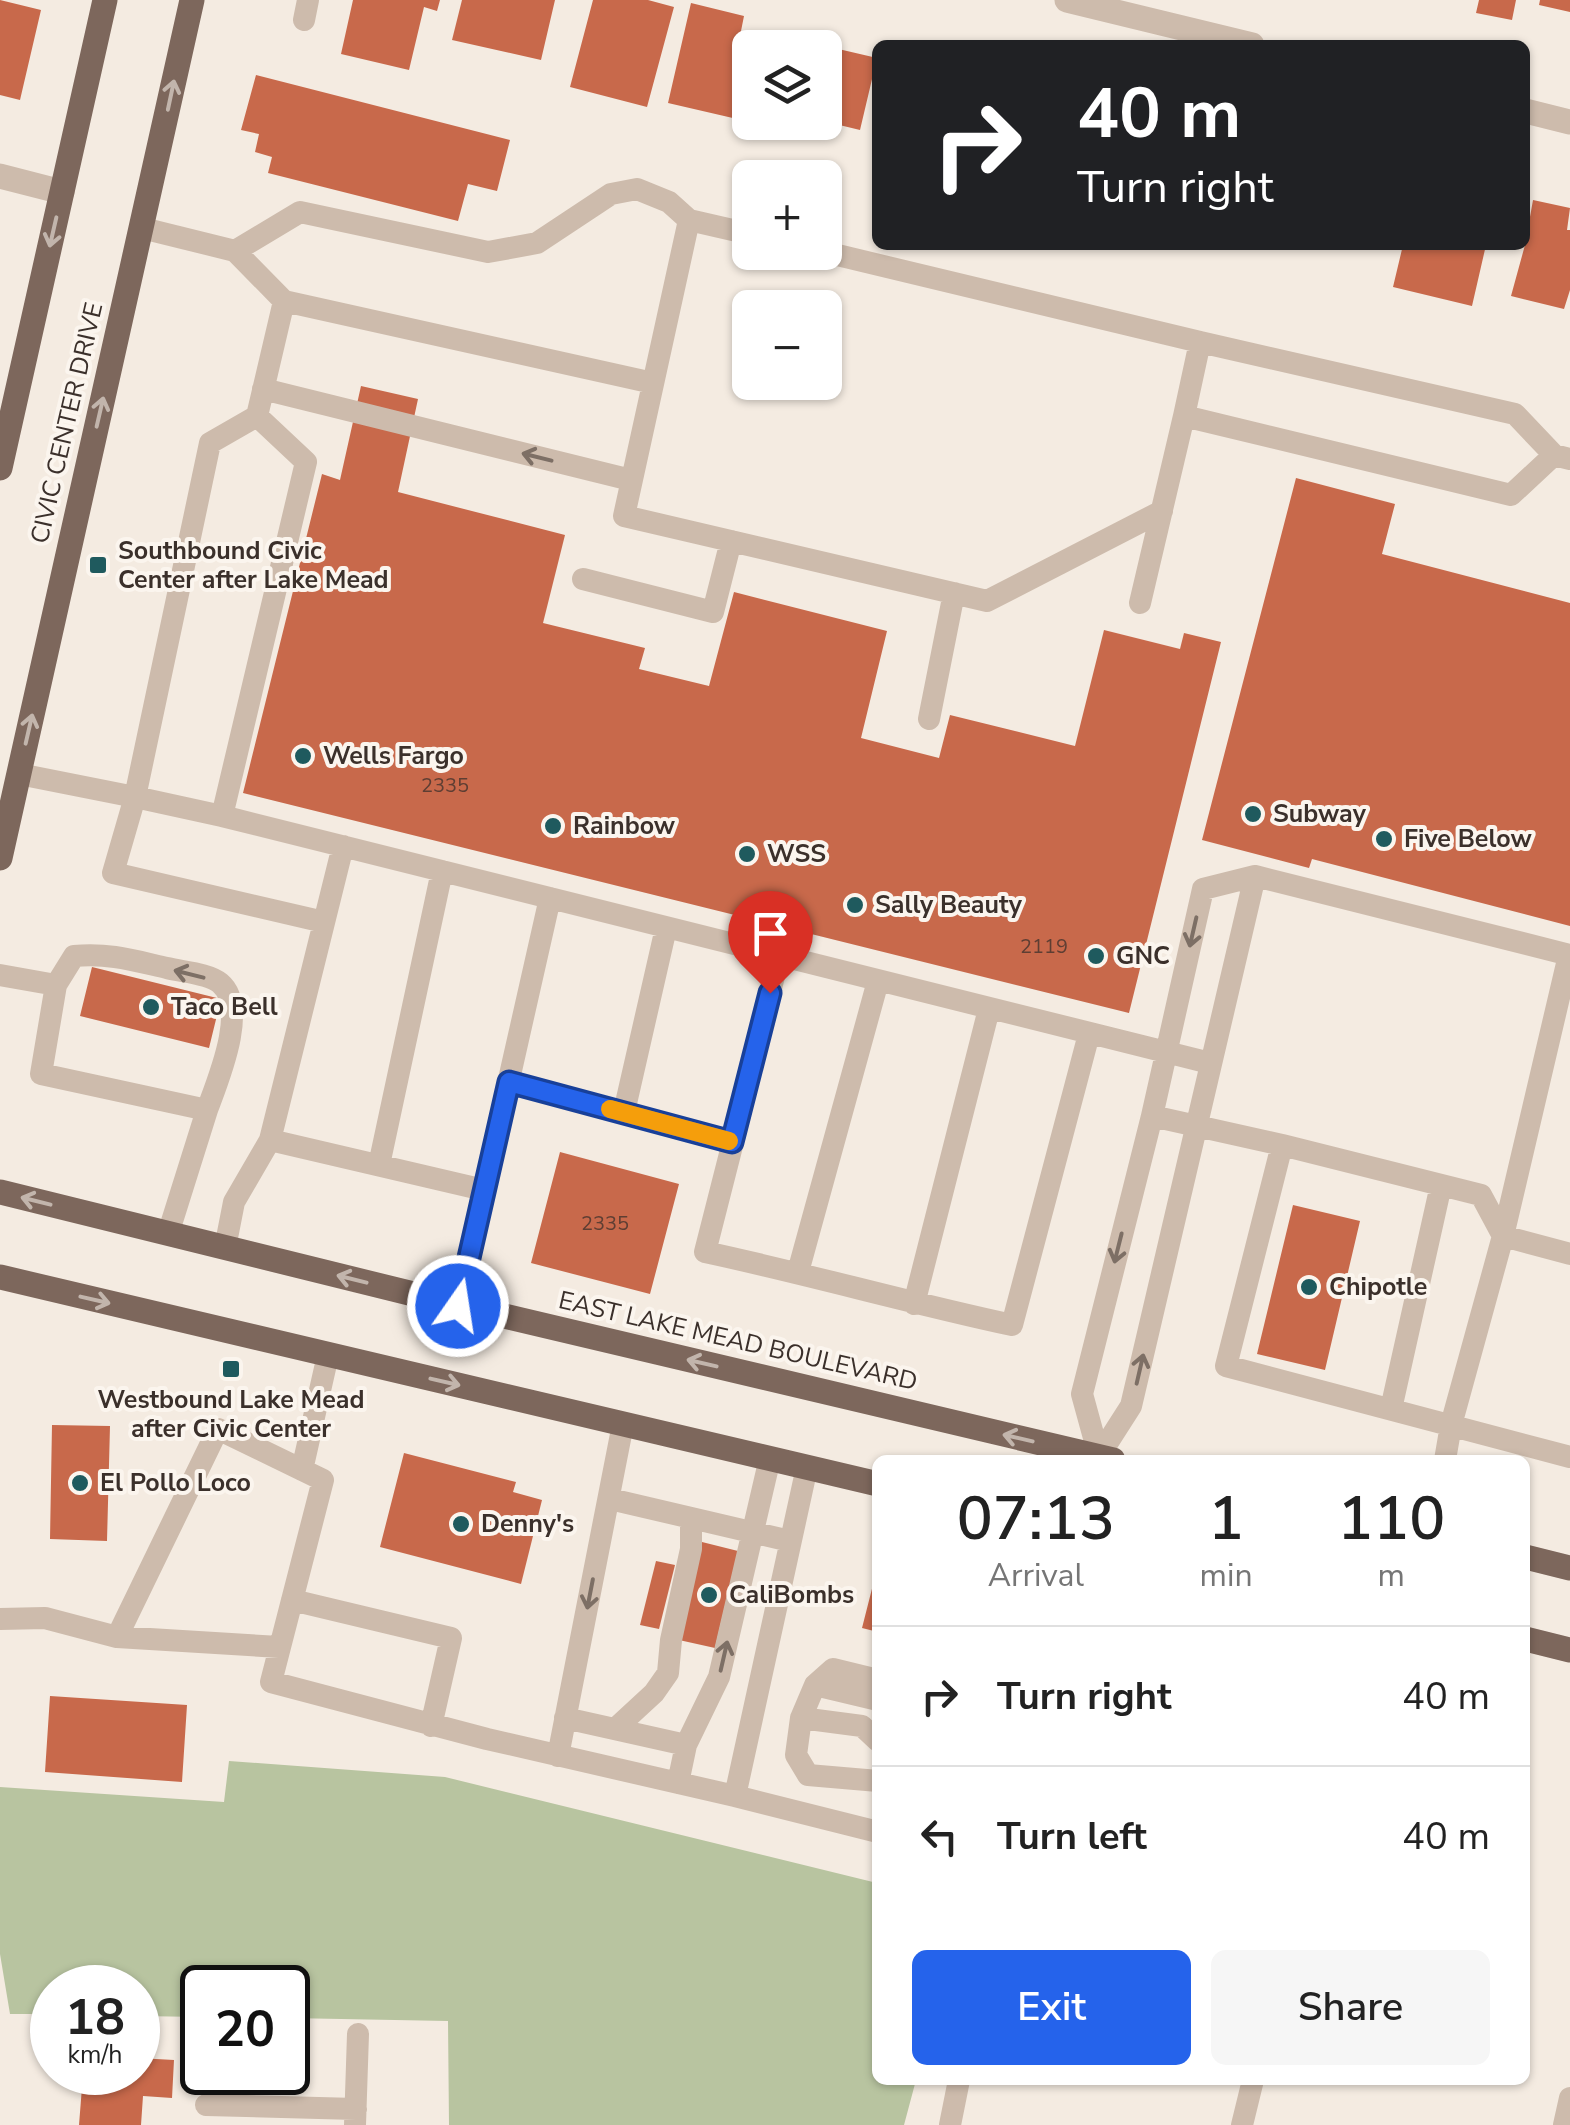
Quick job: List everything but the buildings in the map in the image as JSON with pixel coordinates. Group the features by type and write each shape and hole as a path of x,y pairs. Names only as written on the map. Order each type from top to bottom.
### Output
{"main road":[{"path":"1,458 105,0"},
{"name":"CIVIC CENTER DRIVE","path":"0,858 190,5"},
{"name":"EAST LAKE MEAD BOULEVARD","path":"0,1192 458,1306 1086,1455"},
{"path":"0,1277 872,1483"},
{"path":"1530,1559 1570,1568"},
{"path":"1530,1641 1570,1650"}],"street":[{"path":"1066,0 1231,40"},
{"path":"1530,113 1570,122"},
{"path":"0,176 62,192"}],"lane":[{"path":"235,252 300,212 488,252 537,243 610,194 638,189 668,202 689,220 732,230"},
{"path":"689,220 624,516 987,600 1162,511"},
{"path":"142,228 235,252 284,301 653,383"},
{"path":"842,256 1515,414 1562,457 1512,495 1184,416"},
{"path":"284,301 257,416 210,442 135,796 114,872 324,922"},
{"path":"1140,603 1200,342"},
{"path":"263,389 632,480"},
{"path":"222,816 306,462 257,416"},
{"path":"583,578 713,612 731,541"},
{"path":"929,719 954,593"},
{"path":"19,774 222,816 1210,1063"},
{"path":"225,1248 234,1202 270,1140 343,846"},
{"path":"378,1165 442,871"},
{"path":"1105,1455 1132,1406 1255,876"},
{"path":"1102,1455 1082,1394 1152,1116 1203,889 1255,876 1570,955 1446,1455"},
{"path":"458,1306 550,898"},
{"path":"624,1112 666,928"},
{"path":"168,1234 221,1071 233,1012 231,996 218,980 105,953 74,956 56,985 41,1074 207,1110"},
{"path":"779,956 705,1252 1012,1325 1089,1034"},
{"path":"0,975 56,985"},
{"path":"798,1272 878,981"},
{"path":"914,1304 989,1009"},
{"path":"509,1082 732,1142"},
{"path":"1152,1116 1481,1195 1503,1236 1570,1254"},
{"path":"270,1140 484,1190"},
{"path":"1282,1145 1226,1366 1570,1457"},
{"path":"1391,1409 1441,1185"},
{"path":"302,1470 328,1355"},
{"path":"558,1756 623,1424"},
{"path":"117,1637 218,1429 323,1480 271,1682 432,1726 872,1830"},
{"path":"678,1783 686,1746 719,1677 770,1458"},
{"path":"735,1796 807,1467"},
{"path":"610,1499 790,1541"},
{"path":"615,1729 654,1693 668,1673 671,1640 691,1549 692,1518"},
{"path":"292,1600 451,1638 432,1726"},
{"path":"0,1618 45,1618 117,1637 279,1646"},
{"path":"872,1678 834,1669 815,1685 801,1718 796,1755 808,1775 872,1780"},
{"path":"815,1685 872,1699"},
{"path":"565,1718 686,1746"},
{"path":"801,1718 862,1726 872,1735"},
{"path":"206,2105 356,2117 358,2034"},
{"path":"950,2125 959,2085"},
{"path":"1242,2125 1252,2085"},
{"path":"1564,2125 1570,2098"}],"green space":[{"path":"229,1761 445,1777 872,1882 872,2085 915,2085 904,2125 449,2125 448,2021 310,2018 310,1965 180,1965 180,2017 160,2016 160,1965 30,1965 30,2014 10,2014 0,1954 0,1787 224,1802"}],"slow traffic":[{"path":"610,1109 729,1141"}],"place":[{"name":"Southbound Civic Center after Lake Mead","path":"98,565"},
{"name":"Wells Fargo","path":"303,756"},
{"name":"Subway","path":"1253,814"},
{"name":"Rainbow","path":"553,826"},
{"name":"Five Below","path":"1384,839"},
{"name":"WSS","path":"747,854"},
{"name":"Sally Beauty","path":"855,905"},
{"name":"GNC","path":"1096,956"},
{"name":"Taco Bell","path":"151,1007"},
{"name":"Chipotle","path":"1309,1287"},
{"name":"Westbound Lake Mead after Civic Center","path":"231,1369"},
{"name":"El Pollo Loco","path":"80,1483"},
{"name":"Denny's","path":"461,1524"},
{"name":"CaliBombs","path":"709,1595"}],"route":[{"path":"458,1306 509,1082 732,1142 770,993"}]}
